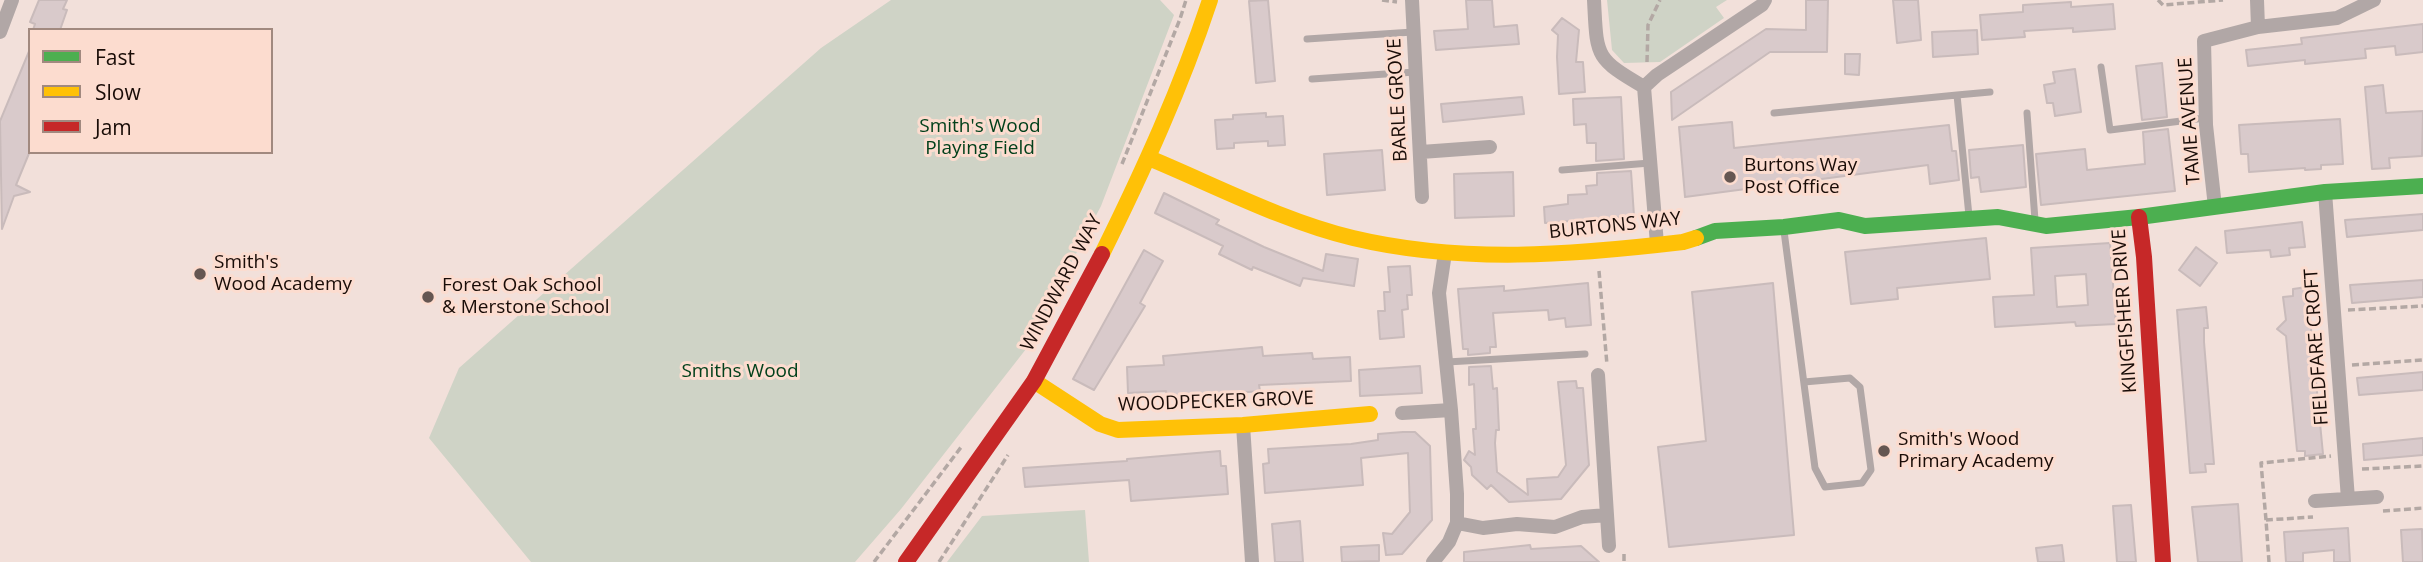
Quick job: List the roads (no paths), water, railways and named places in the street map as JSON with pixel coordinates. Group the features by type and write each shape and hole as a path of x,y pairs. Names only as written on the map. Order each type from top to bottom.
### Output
{"street":[{"path":"0,32 12,0"},
{"name":"WINDWARD WAY","path":"906,562 1034,381 1077,304 1149,158 1189,63 1210,0"},
{"name":"BARLE GROVE","path":"1412,0 1422,197"},
{"path":"1594,0 1598,50 1608,65 1644,87"},
{"path":"1644,87 1657,75 1762,5 1765,0"},
{"path":"2257,0 2258,27"},
{"name":"TAME AVENUE","path":"2216,207 2206,118 2204,41 2258,27 2337,18 2374,0"},
{"path":"1644,87 1657,244"},
{"path":"1421,152 1490,147"},
{"name":"BURTONS WAY","path":"1149,158 1299,221 1353,238 1445,253 1521,255 1597,252 1683,242 1715,231 1839,220 1865,226 1998,217 2046,226 2139,217"},
{"name":"KINGFISHER DRIVE","path":"2163,562 2144,257 2139,217 2325,192 2423,186"},
{"name":"FIELDFARE CROFT","path":"2325,192 2348,499"},
{"path":"1433,562 1448,542 1457,523 1451,410 1439,293 1445,253"},
{"path":"1598,375 1609,546"},
{"name":"WOODPECKER GROVE","path":"1034,381 1100,424 1118,430 1243,425 1370,414"},
{"path":"1402,413 1451,410"},
{"path":"1243,425 1252,562"},
{"path":"2317,509 2348,499 2377,497"},
{"path":"1457,523 1483,528 1517,524 1555,527 1582,517 1607,515"}],"lane":[{"path":"1307,39 1414,32"},
{"path":"2101,66 2110,130 2206,118"},
{"path":"1312,79 1416,72"},
{"path":"1773,113 1990,92"},
{"path":"1957,95 1970,220"},
{"path":"2028,113 2035,224"},
{"path":"1562,170 1650,163"},
{"path":"1784,226 1815,468 1825,487 1862,483 1871,470 1860,387 1850,378 1804,382"},
{"path":"1446,362 1585,354"}],"place":[{"name":"Burtons Way Post Office","path":"1730,177"},
{"name":"Smith's Wood Academy","path":"200,274"},
{"name":"Forest Oak School & Merstone School","path":"428,297"},
{"name":"Smith's Wood Primary Academy","path":"1884,451"}],"park label":[{"name":"Smith's Wood Playing Field","path":"980,138"},
{"name":"Smiths Wood","path":"740,372"}]}
